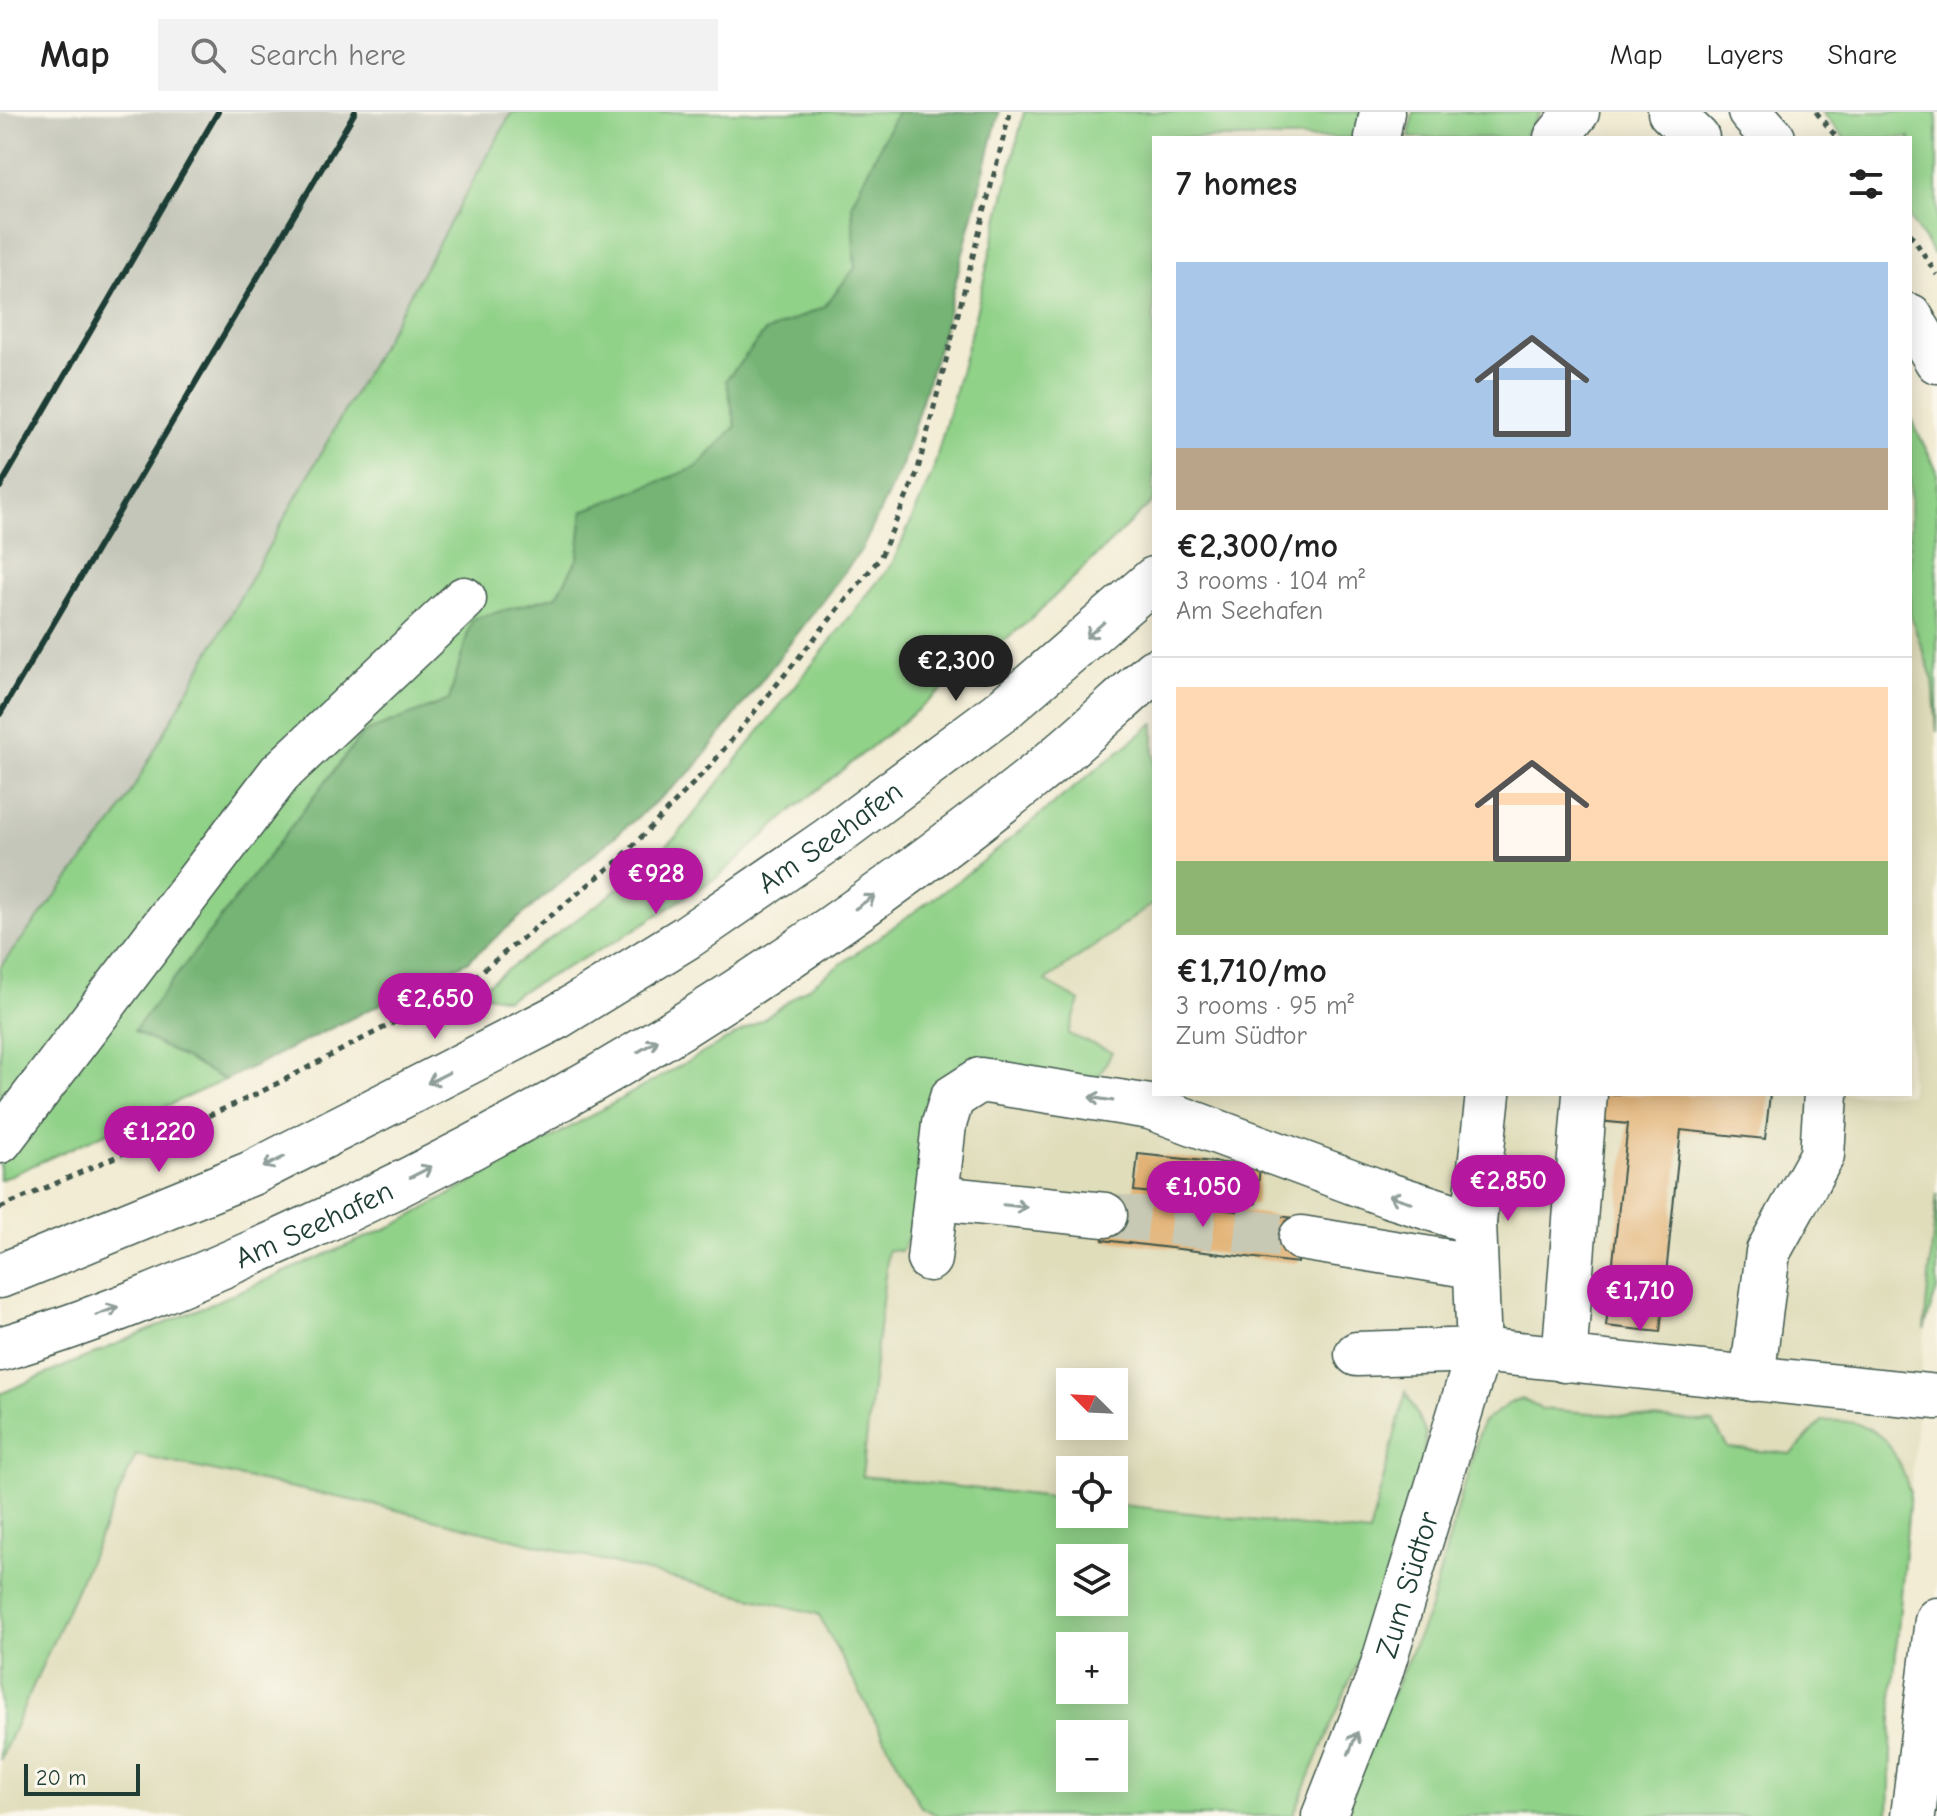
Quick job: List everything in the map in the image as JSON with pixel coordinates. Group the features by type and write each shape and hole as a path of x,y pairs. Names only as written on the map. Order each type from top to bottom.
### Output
{"main road":[{"path":"1377,136 1382,112"},
{"path":"1558,136 1577,112"},
{"path":"1647,136 1668,112 1695,136"},
{"path":"1750,112 1771,136"},
{"path":"1912,319 1937,361"},
{"name":"Am Seehafen","path":"0,1276 252,1173 557,1017 687,937 828,840 1000,712 1152,581"},
{"path":"0,1141 280,773 464,599"},
{"name":"Am Seehafen","path":"11,1349 198,1277 357,1206 549,1105 706,1011 874,897 1033,778 1152,673"},
{"path":"929,1259 944,1124 952,1098 980,1080 1150,1107 1388,1195 1474,1222"},
{"name":"Zum Südtor","path":"1324,1816 1380,1674 1479,1350 1473,1266 1474,1222 1488,1096"},
{"path":"1564,1360 1585,1096"},
{"path":"1752,1379 1768,1252 1822,1155 1826,1096"},
{"path":"938,1198 1105,1215"},
{"path":"1301,1238 1473,1266"},
{"path":"1357,1354 1479,1350 1937,1397"},
{"path":"1913,1816 1937,1620"}],"path":[{"path":"0,1208 255,1095 462,987 619,860 711,765 880,558 917,473 1010,112"},
{"path":"1816,112 1835,136"},
{"path":"1912,236 1937,275"}],"shaded area":[{"path":"0,112 512,112 116,819 0,967"},
{"path":"1912,620 1933,680 1937,732 1937,1193 1882,1816 0,1816 0,1760 136,1455 384,1507 893,1091 1152,904 1152,1096 1912,1096"}],"green space":[{"path":"512,112 897,112 852,203 855,268 824,307 765,332 727,380 736,426 698,467 583,511 578,558 557,596 472,619 449,701 363,733 134,1031 225,1080 0,1180 0,967 116,819"},
{"path":"897,112 999,112 942,335 902,465 862,549 693,770 467,962 225,1080 134,1031 363,733 449,700 472,619 557,596 578,558 583,511 697,467 736,426 726,380 765,332 824,307 855,268 852,203"},
{"path":"1024,112 1361,112 1358,136 1152,136 1152,502 1030,620 796,807 719,876 618,940 507,999 475,993 609,896 676,837 893,562 932,474 973,325"},
{"path":"1413,112 1541,112 1524,136 1409,136"},
{"path":"1822,112 1937,112 1937,259 1912,222 1912,136 1842,136"},
{"path":"1912,421 1937,471 1937,732 1933,680 1912,620"},
{"path":"1152,725 1152,904 1045,981 1080,1001 1068,1034 1112,1052 1098,1078 972,1074 920,1216 901,1251 888,1250 862,1476 1056,1497 1056,1528 1128,1528 1128,1506 1369,1534 1406,1392 1426,1434 1419,1483 1369,1635 1293,1816 939,1816 921,1807 818,1614 384,1507 136,1455 0,1760 0,1394 397,1224 762,1020 959,880"},
{"path":"1937,1193 1937,1289 1924,1330"},
{"path":"1522,1399 1541,1409 1713,1423 1728,1448 1792,1454 1822,1421 1857,1424 1881,1437 1898,1461 1910,1493 1893,1687 1889,1816 1339,1816 1429,1611 1482,1423 1511,1402"}],"building":[{"path":"1602,1096 1770,1096 1765,1139 1681,1130 1660,1332 1606,1326 1628,1124 1599,1121"},
{"path":"1138,1154 1260,1167 1256,1204 1134,1191"},
{"path":"1108,1196 1304,1219 1298,1263 1103,1240"}],"tunnel":[{"path":"1105,1215 1301,1238"}],"railway":[{"path":"0,487 218,112"},
{"path":"0,714 355,112"}]}
